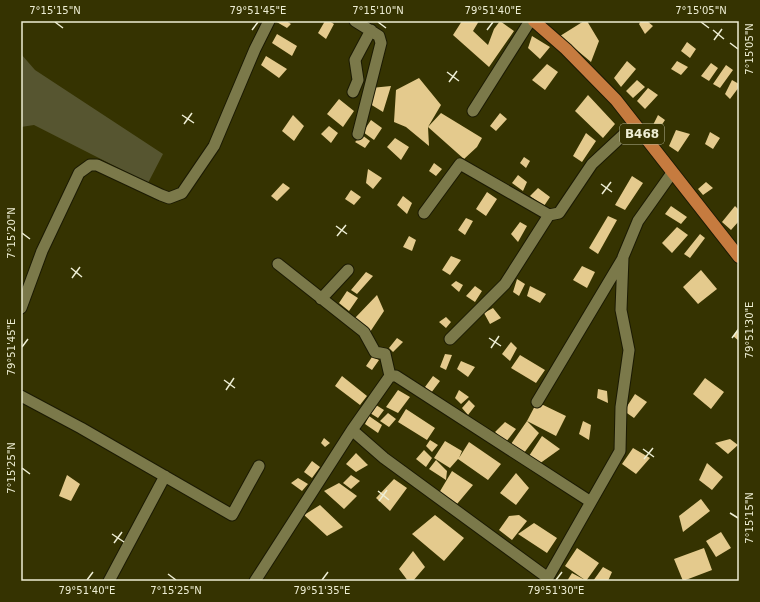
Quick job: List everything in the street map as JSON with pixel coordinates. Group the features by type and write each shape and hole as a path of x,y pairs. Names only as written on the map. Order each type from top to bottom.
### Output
{"main road":[{"name":"B468","path":"534,21 566,49 616,100 739,257"}],"street":[{"path":"21,308 48,237 79,173 90,165 97,166 165,197 169,198 182,193 214,146 255,49 269,21"},
{"path":"355,21 379,36 380,43 358,134"},
{"path":"473,111 530,21"},
{"path":"352,92 358,80 355,60 371,30"},
{"path":"424,213 460,164 549,215 559,213 592,164 634,124"},
{"path":"537,402 623,257 638,221 672,173"},
{"path":"450,338 504,284 549,215"},
{"path":"352,430 384,458 547,580 620,451 621,406 629,350 621,310 623,257"},
{"path":"255,580 352,430 390,376 386,354 375,352 364,332 278,264"},
{"path":"321,298 348,270"},
{"path":"390,376 396,376 591,502"},
{"path":"21,396 232,515 259,466"},
{"path":"109,581 165,476"}],"shaded area":[{"path":"21,54 35,70 163,154 148,183 34,125 21,127"}],"building":[{"path":"275,21 286,21 291,24 287,28"},
{"path":"325,21 329,21 334,24 326,39 318,33"},
{"path":"462,21 479,21 473,31 488,45 494,29 500,21 514,31 489,67 453,35"},
{"path":"584,21 587,21 599,41 591,62 560,36"},
{"path":"641,21 647,21 653,26 645,34 639,24"},
{"path":"277,34 297,46 292,56 272,43"},
{"path":"532,36 550,47 540,59 528,48"},
{"path":"687,42 696,49 690,58 681,51"},
{"path":"266,56 287,69 279,78 261,65"},
{"path":"627,61 636,69 621,87 614,78"},
{"path":"677,61 688,67 681,75 671,69"},
{"path":"711,63 718,68 709,81 701,76"},
{"path":"547,64 558,72 545,90 532,80"},
{"path":"726,65 733,70 720,88 713,84"},
{"path":"419,78 441,105 428,127 429,146 406,127 394,122 396,90"},
{"path":"637,80 645,87 633,98 626,91"},
{"path":"732,80 739,84 739,87 730,99 725,94"},
{"path":"391,86 383,112 370,104 371,88"},
{"path":"648,88 658,95 645,109 637,101"},
{"path":"588,95 615,124 603,138 575,111"},
{"path":"339,99 354,111 343,127 327,114"},
{"path":"441,113 482,138 477,147 464,159 428,127"},
{"path":"500,113 507,119 496,131 490,126"},
{"path":"293,115 304,126 294,141 282,131"},
{"path":"658,115 665,120 657,132 651,129"},
{"path":"371,120 382,128 374,140 363,132"},
{"path":"329,126 338,133 331,143 321,134"},
{"path":"676,130 690,134 678,152 669,146"},
{"path":"710,132 720,138 713,149 705,144"},
{"path":"586,133 596,141 582,162 573,156"},
{"path":"362,135 370,141 365,148 355,142"},
{"path":"395,138 409,147 401,160 387,147"},
{"path":"524,157 530,161 526,168 520,163"},
{"path":"434,163 442,169 436,176 429,171"},
{"path":"368,169 382,178 373,189 366,183"},
{"path":"518,175 527,182 523,191 512,183"},
{"path":"632,176 643,183 625,210 615,205"},
{"path":"706,182 713,188 703,195 698,189"},
{"path":"283,183 290,188 277,201 271,196"},
{"path":"538,188 550,197 544,206 530,196"},
{"path":"351,190 361,197 354,205 345,199"},
{"path":"487,192 497,199 486,216 476,209"},
{"path":"403,196 412,203 407,214 397,205"},
{"path":"671,206 687,217 681,224 665,214"},
{"path":"735,206 739,210 739,221 731,230 722,222"},
{"path":"608,216 617,220 598,254 589,248"},
{"path":"466,218 473,221 465,235 458,230"},
{"path":"520,222 527,226 518,242 511,234"},
{"path":"677,227 688,235 672,253 662,243"},
{"path":"700,234 705,238 690,258 684,254"},
{"path":"409,236 416,240 412,251 403,247"},
{"path":"451,256 461,260 450,275 442,270"},
{"path":"582,266 595,272 587,288 573,280"},
{"path":"701,270 717,289 698,304 683,287"},
{"path":"366,272 373,276 357,294 351,290"},
{"path":"517,279 525,284 519,296 513,292"},
{"path":"456,281 463,285 459,292 451,285"},
{"path":"475,286 482,291 475,302 466,296"},
{"path":"530,286 546,294 540,303 527,296"},
{"path":"347,291 358,298 349,311 339,303"},
{"path":"377,295 384,311 370,332 355,318"},
{"path":"493,308 501,318 490,324 484,313"},
{"path":"446,317 451,322 446,328 439,322"},
{"path":"739,327 739,341 733,336"},
{"path":"397,338 403,342 393,352 389,348"},
{"path":"511,342 517,348 510,361 502,354"},
{"path":"445,354 452,355 446,370 440,367"},
{"path":"520,355 545,370 536,383 511,368"},
{"path":"372,357 379,360 372,370 366,366"},
{"path":"461,361 475,367 468,377 457,369"},
{"path":"342,376 367,396 360,405 335,386"},
{"path":"433,376 440,381 431,393 425,387"},
{"path":"705,378 724,392 711,409 693,394"},
{"path":"598,389 607,391 608,403 597,398"},
{"path":"398,390 410,397 398,413 386,407"},
{"path":"459,390 469,397 461,404 455,398"},
{"path":"635,394 647,402 634,418 624,411"},
{"path":"469,400 475,406 468,415 462,408"},
{"path":"537,402 566,416 556,436 527,421"},
{"path":"376,405 384,410 378,418 370,413"},
{"path":"406,409 435,428 427,440 398,422"},
{"path":"388,413 396,419 389,427 380,421"},
{"path":"369,416 382,425 378,433 365,424"},
{"path":"527,421 539,433 524,453 511,444"},
{"path":"583,421 591,425 589,440 579,434"},
{"path":"505,422 516,429 506,442 495,432"},
{"path":"542,436 560,449 539,464 529,456"},
{"path":"324,438 330,443 325,447 321,443"},
{"path":"730,439 738,445 728,454 715,443"},
{"path":"430,440 438,445 432,452 426,446"},
{"path":"445,441 462,451 459,458 469,442 501,464 488,480 458,459 450,468 434,458"},
{"path":"633,448 650,458 636,474 622,464"},
{"path":"424,450 432,458 426,467 416,459"},
{"path":"356,453 368,465 356,472 346,464"},
{"path":"436,460 447,471 446,480 429,469"},
{"path":"312,461 320,467 312,478 304,472"},
{"path":"707,463 723,477 712,490 699,480"},
{"path":"452,471 473,485 457,504 439,493"},
{"path":"516,473 529,488 516,505 500,493"},
{"path":"67,475 80,484 71,501 59,496"},
{"path":"351,475 360,481 351,489 343,483"},
{"path":"298,478 308,484 302,491 291,483"},
{"path":"394,479 407,488 390,511 376,498"},
{"path":"339,483 357,496 344,509 324,491"},
{"path":"701,499 710,511 683,532 679,516"},
{"path":"320,505 343,527 327,536 304,515"},
{"path":"435,515 464,538 444,561 412,534"},
{"path":"519,515 527,521 512,540 499,530 509,516"},
{"path":"534,523 557,538 547,553 518,534"},
{"path":"721,532 731,548 716,557 706,541"},
{"path":"577,548 599,563 586,581 567,581 572,573 585,580 565,566"},
{"path":"704,548 712,570 683,581 674,559"},
{"path":"413,551 425,567 413,581 408,581 399,569"},
{"path":"603,567 612,572 608,581 593,581"}]}
